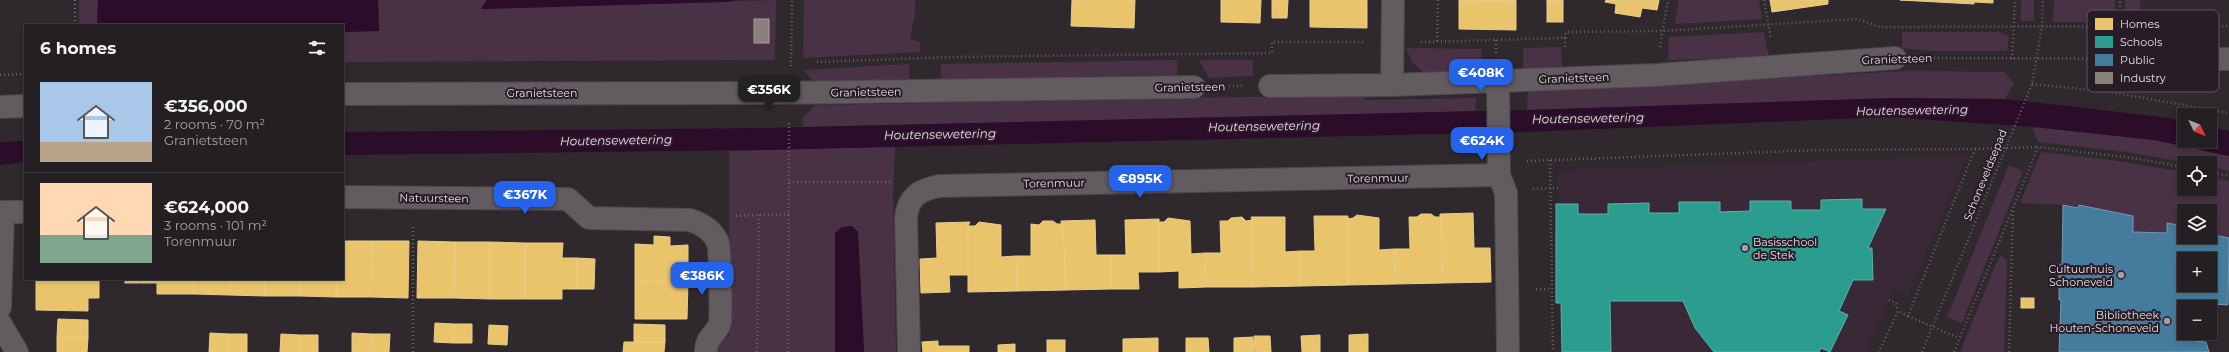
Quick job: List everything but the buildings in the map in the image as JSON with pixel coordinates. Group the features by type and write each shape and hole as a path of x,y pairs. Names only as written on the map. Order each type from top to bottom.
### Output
{"street":[{"path":"1392,85 1393,0"},
{"name":"Granietsteen","path":"1270,86 1392,85 1656,75 1777,68 1895,58"},
{"path":"1498,81 1499,161 1506,193 1508,352"},
{"name":"Granietsteen","path":"344,94 790,93 1194,87"},
{"path":"0,107 24,106"},
{"name":"Torenmuur","path":"913,196 924,189 939,186 1499,161"},
{"path":"909,352 906,218 907,208 913,196"},
{"name":"Natuursteen","path":"344,197 568,199 589,218 690,220 707,228"},
{"path":"0,307 1,212 24,212"},
{"path":"706,352 706,342 720,324 718,244 707,228"},
{"path":"0,323 17,352"}],"path":[{"path":"75,0 75,24"},
{"path":"788,352 789,119 792,0"},
{"path":"1437,41 1438,0"},
{"path":"1656,75 1668,0"},
{"path":"1764,0 1777,68"},
{"path":"2012,59 2015,26 2015,0"},
{"name":"Schoneveldsepad","path":"1922,352 2032,84 2042,27 2042,0"},
{"path":"812,62 959,56 1272,52 1272,42 1393,42 1565,38 1566,32 1662,31 1768,26 1857,19 1880,27 2087,27"},
{"path":"2219,26 2229,26"},
{"name":"Granietsteen","path":"1895,58 2036,58 2087,60"},
{"path":"785,63 798,62"},
{"path":"0,75 24,74"},
{"path":"2032,84 2087,90"},
{"name":"Granietsteen","path":"1194,87 1270,86"},
{"path":"2110,92 2229,113"},
{"path":"1499,161 1828,150 2038,147 2133,158 2177,166"},
{"path":"1954,352 2038,147"},
{"path":"1908,316 1975,149"},
{"path":"1550,160 1553,352"},
{"path":"2217,173 2229,176"},
{"path":"789,182 891,181 913,196"},
{"path":"413,197 413,352"},
{"path":"2009,352 2013,207"},
{"path":"707,228 726,216 789,214"},
{"path":"757,352 759,215"},
{"path":"1879,352 1898,311 1896,303 1889,300"},
{"path":"1898,311 1959,338"}],"shaded area":[{"path":"79,0 98,0 97,24 79,24"},
{"path":"378,0 487,0 481,9 776,0 775,60 344,62 344,32 379,31"},
{"path":"804,0 915,0 915,14 910,39 920,42 920,52 803,58"},
{"path":"1679,0 1759,0 1762,19 1675,24"},
{"path":"2021,0 2034,0 2034,21 2021,21"},
{"path":"2054,0 2115,0 2115,10 2087,10 2087,22 2053,22"},
{"path":"2125,0 2140,0 2140,10 2125,10"},
{"path":"1764,32 1769,58 1668,60 1669,37"},
{"path":"1902,32 1997,32 2009,36 2007,51 1929,51 1902,48"},
{"path":"1561,47 1562,68 1523,69 1523,48"},
{"path":"1406,48 1481,49 1481,73 1423,72 1412,62"},
{"path":"1177,60 1177,75 941,79 941,64"},
{"path":"1199,60 1253,60 1253,76 1209,78"},
{"path":"909,64 909,79 820,83 811,79 804,70"},
{"path":"1908,71 2004,72 2014,83 2005,99 1894,98 1527,110 1528,91"},
{"path":"1360,95 1366,100 1476,98 1475,111 803,127 803,117 816,105"},
{"path":"2034,127 2154,140 2177,145 2177,148 2192,148 2229,156 2229,171 2217,168 2217,156 2177,156 2177,161 2127,152 2038,142 2033,130"},
{"path":"895,146 893,196 896,352 864,352 858,232 835,234 835,352 718,352 719,345 729,335 729,151"},
{"path":"2041,152 2111,160 2177,171 2177,196 2217,196 2217,178 2229,181 2229,238 2217,236 2217,204 2177,204 2177,225 2167,223 2167,233 2133,232 2133,216 2079,205 2078,208 2063,205 2020,203"},
{"name":"Basisschool de Stek","path":"1967,156 1908,296 1894,290 1865,352 1563,352 1558,170"},
{"path":"2009,165 2021,170 2022,174 1962,323 1947,317"},
{"path":"2001,256 2007,260 2004,352 1960,352 1998,259"}],"water":[{"path":"98,0 378,0 379,31 344,32 344,24 97,24"},
{"path":"487,0 737,0 727,2 481,9"},
{"name":"Houtensewetering","path":"1894,98 2005,99 2177,120 2177,145 2154,140 2034,127 1888,117 1521,132 767,150 344,155 344,132 763,128 1527,110"},
{"path":"2217,128 2229,131 2229,156 2192,148 2217,148"},
{"path":"24,141 24,162 0,165 0,142"},
{"path":"852,226 858,232 864,352 835,352 835,233 842,227"}],"place":[{"name":"Basisschool de Stek","path":"1745,248"},
{"name":"Cultuurhuis Schoneveld","path":"2121,275"},
{"name":"Bibliotheek Houten-Schoneveld","path":"2167,321"}]}
